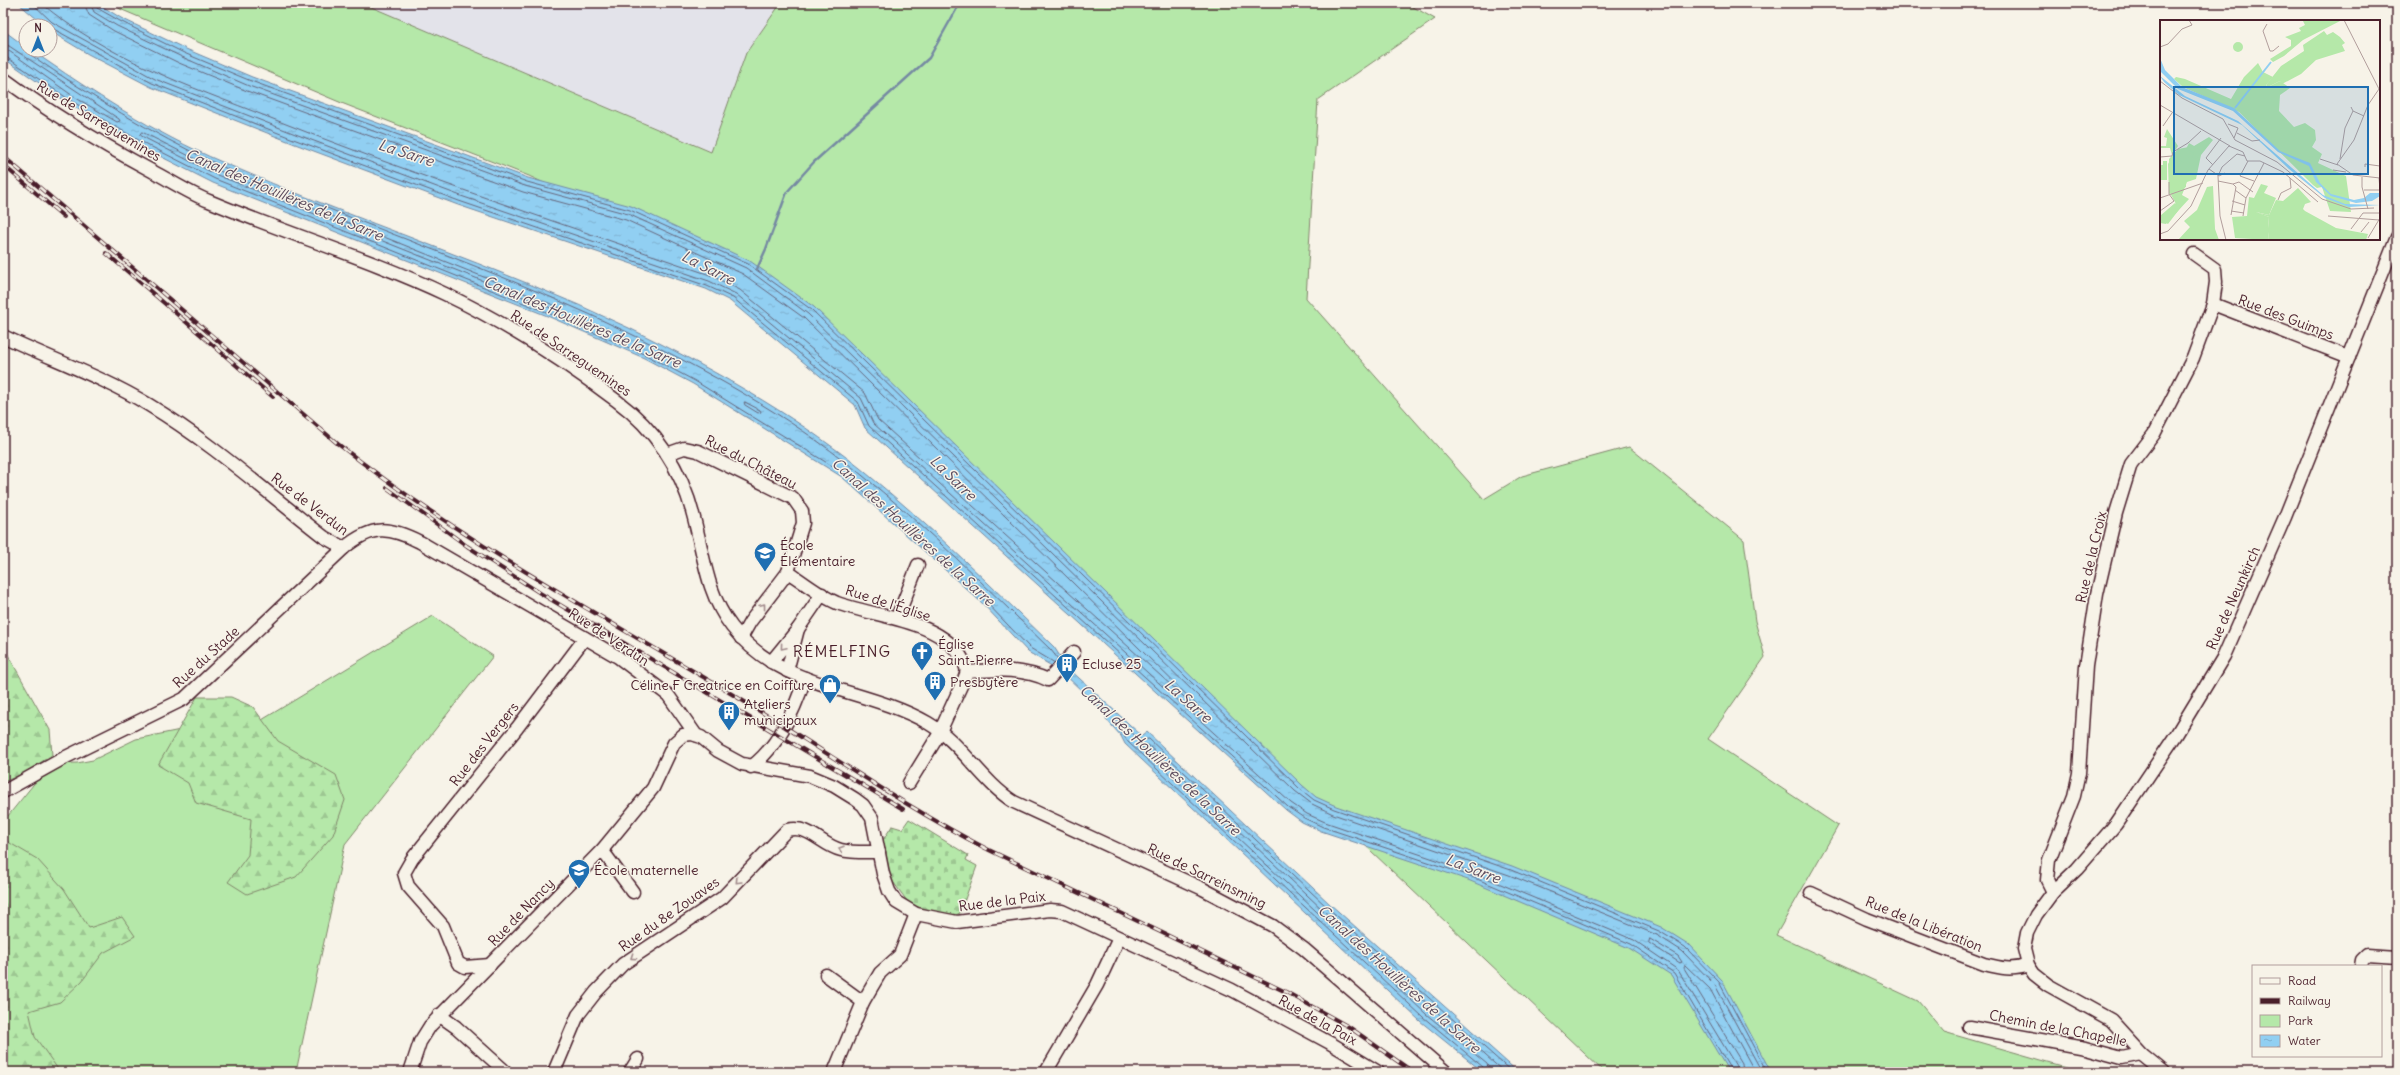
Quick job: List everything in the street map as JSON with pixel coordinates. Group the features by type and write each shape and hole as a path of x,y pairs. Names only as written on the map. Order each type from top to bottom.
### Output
{"street":[{"name":"Rue de Sarreguemines","path":"3,78 32,99 103,144 207,200 309,238 442,293 497,321 616,400 643,424 667,454 680,476 690,503 711,589 725,618 741,638 771,662 788,671 913,716 940,731"},
{"name":"Rue de Neunkirch","path":"2028,965 2024,949 2027,933 2036,914 2053,892 2077,870 2116,824 2176,735 2224,656 2286,517 2397,236"},
{"name":"Rue de la Croix","path":"2053,892 2047,880 2049,860 2074,796 2079,773 2086,666 2097,594 2116,513 2131,464 2154,434 2193,358 2213,304 2216,282 2215,269 2194,254"},
{"name":"Rue des Guimps","path":"2213,304 2349,357"},
{"name":"Rue de Verdun","path":"3,336 115,386 149,405 196,436 324,537 344,548 360,537 373,531 385,530 400,532 482,577 611,653 660,688 679,708 696,735"},
{"name":"Rue du Château","path":"667,454 684,448 694,449 793,498 802,511 803,523 788,572"},
{"name":"Rue du Stade","path":"3,792 64,758 184,699 344,548"},
{"path":"897,618 918,565"},
{"name":"Rue de l'Église","path":"788,572 837,603 897,618 932,632 945,640 959,653 967,672"},
{"path":"741,638 750,622 788,572"},
{"path":"771,662 798,629 822,594"},
{"path":"788,671 798,629"},
{"name":"Rue des Vergers","path":"490,965 466,967 458,963 440,922 406,882 404,873 406,868 585,638"},
{"path":"909,783 940,731 967,672 1007,671 1050,677 1072,654"},
{"path":"751,767 770,747 793,709 805,678"},
{"path":"679,708 683,735 696,735"},
{"name":"Rue de Sarreinsming","path":"940,731 998,790 1014,802 1216,895 1273,926 1304,949 1446,1072"},
{"name":"Rue de Nancy","path":"410,1072 420,1042 426,1031 602,850 653,788 674,743 683,735"},
{"name":"Rue de la Paix","path":"696,735 728,757 751,767 820,780 863,805 872,818 883,874 892,898 900,906 916,914 957,922 1056,910 1086,922 1232,990 1336,1046 1378,1072"},
{"path":"768,769 770,747"},
{"name":"Rue du 8e Zouaves","path":"554,1072 578,1015 596,992 624,964 722,898 787,830 796,828 807,831 841,850 879,852"},
{"path":"602,850 633,892"},
{"name":"Rue de la Libération","path":"1811,893 1867,919 1984,964 2001,969 2018,969 2028,965"},
{"path":"834,1072 863,1002 880,973 900,955 916,914"},
{"path":"1046,1072 1097,985 1119,938"},
{"path":"2360,965 2367,954 2397,956"},
{"path":"2028,965 2034,974 2048,985 2111,1020 2142,1054 2164,1072"},
{"path":"826,975 863,1002"},
{"path":"449,1006 456,1027"},
{"path":"440,1015 456,1027 506,1072"},
{"name":"Chemin de la Chapelle","path":"1969,1027 2085,1048 2122,1058 2142,1054"},
{"path":"630,1072 638,1059"}],"shaded area":[{"path":"362,3 781,3 746,53 712,152"}],"green space":[{"path":"113,3 362,3 711,152 746,53 781,3 1406,3 1435,19 1318,100 1306,298 1484,499 1522,476 1629,447 1744,540 1755,621 1765,657 1708,739 1838,826 1776,935 1918,1001 1944,1032 2083,1072 1604,1072 1234,721 806,305 529,176 344,104 120,9"},
{"path":"433,616 493,656 345,844 296,1072 3,1072 3,822 50,764 77,763 93,760 136,739 210,724 247,729"},
{"path":"3,646 50,730 52,755 23,774 3,782"},
{"path":"197,697 231,697 253,707 278,741 336,775 345,800 333,835 296,877 247,894 228,882 248,855 251,819 196,803 188,783 158,765"},
{"path":"909,819 968,855 966,860 977,866 960,913 954,916 910,905 891,879 883,840 892,826 902,829"},
{"path":"3,839 37,859 64,889 89,928 122,917 135,936 103,953 82,981 60,1002 29,1011 35,1037 60,1072 3,1072"}],"water":[{"name":"La Sarre","path":"18,3 97,3 121,18 186,49 252,77 528,178 631,206 750,261 814,307 1316,797 1336,806 1512,866 1661,927 1688,944 1722,980 1771,1072 1729,1072 1671,975 1629,948 1468,880 1321,831 1302,822 1286,810 865,428 855,405 730,301 706,289 458,205 295,144 151,87 88,54 58,36 58,18 36,18"},
{"name":"Canal des Houillères de la Sarre","path":"3,30 18,41 18,58 43,58 124,111 197,151 324,204 478,263 579,305 689,358 777,409 806,428 860,468 935,533 1054,647 1067,667 1142,736 1147,732 1330,904 1518,1072 1483,1072 1420,1021 1125,744 1121,736 1106,719 1107,715 1062,672 1028,652 983,604 842,477 693,384 644,358 545,315 213,183 140,146 71,105 3,58"}],"waterway":[{"path":"757,269 787,192 814,162 929,58 960,3"}],"railway":[{"path":"3,156 338,444 433,513 482,545 767,715 892,795 956,833 1286,992 1349,1027 1413,1072"},
{"path":"3,165 64,217"},
{"path":"106,253 273,397"},
{"path":"387,488 467,546 540,593 903,809"}],"place":[{"name":"École Élémentaire","path":"765,572"},
{"name":"Église Saint-Pierre","path":"922,672"},
{"name":"Ecluse 25","path":"1067,684"},
{"name":"Presbytère","path":"935,702"},
{"name":"Céline F Creatrice en Coiffure","path":"830,704"},
{"name":"Ateliers municipaux","path":"729,732"},
{"name":"École maternelle","path":"579,890"}],"district":[{"name":"RÉMELFING","path":"842,651"}]}
